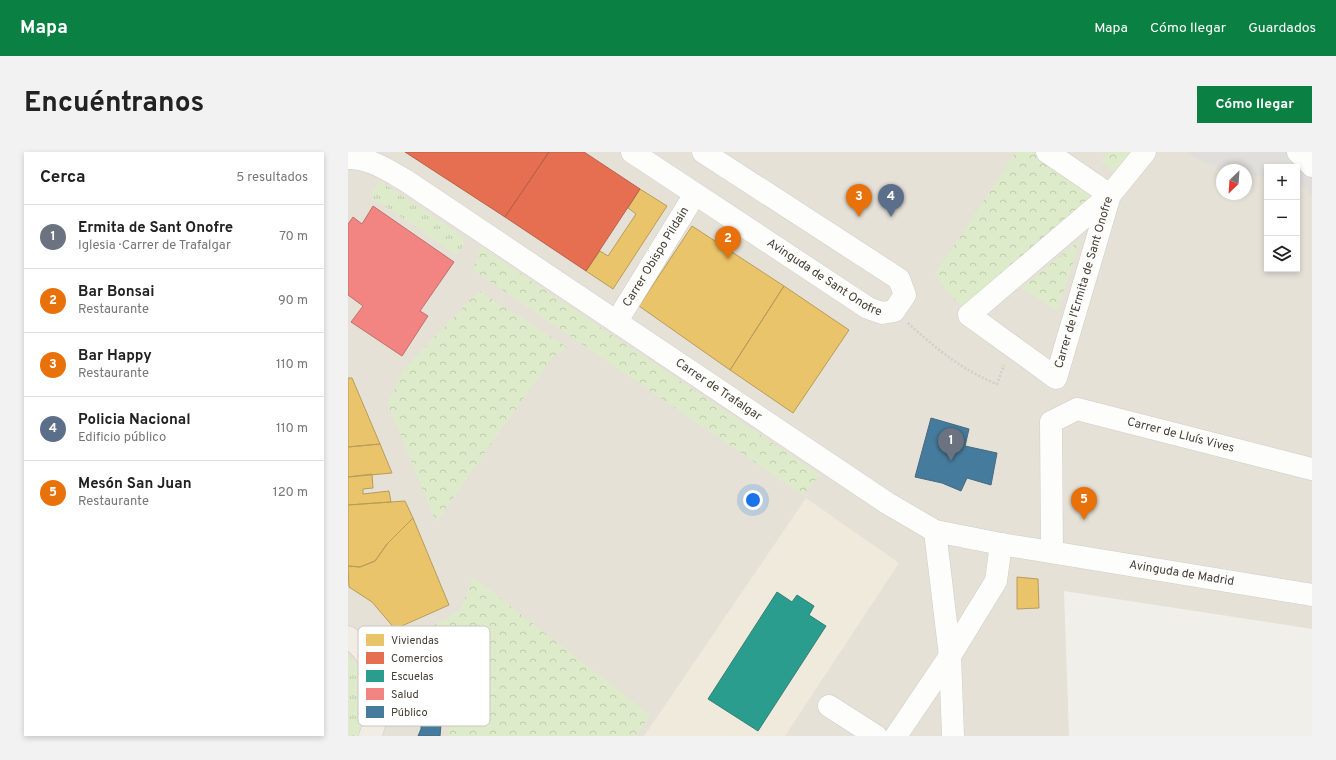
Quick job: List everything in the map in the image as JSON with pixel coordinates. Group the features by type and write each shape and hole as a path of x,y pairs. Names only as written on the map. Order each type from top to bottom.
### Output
{"main road":[{"path":"348,637 358,645"},
{"path":"370,736 373,726"}],"street":[{"name":"Carrer de Trafalgar","path":"370,152 405,180"},
{"name":"Avinguda de Sant Onofre","path":"632,152 868,308 882,313 894,311 904,295 899,279 715,155"},
{"path":"1012,346 969,315 1110,195 1048,152"},
{"name":"Carrer de l'Ermita de Sant Onofre","path":"1012,346 1056,378 1110,195 1145,152"},
{"path":"1298,152 1312,166"},
{"name":"Carrer de Trafalgar","path":"348,158 359,158 378,164 405,180 887,503 935,531 1052,552"},
{"name":"Carrer Obispo Pildain","path":"616,321 695,194"},
{"name":"Carrer de Lluís Vives","path":"1052,552 1051,422 1077,409 1312,469"},
{"path":"935,531 950,656 953,736"},
{"path":"896,736 950,656 996,581 1001,544"},
{"name":"Avinguda de Madrid","path":"1052,552 1312,595"},
{"path":"829,706 876,736"}],"path":[{"path":"894,311 930,344 974,375 997,384 1012,346"}],"shaded area":[{"path":"348,152 1312,152 1312,629 1064,591 1069,736 348,736"},
{"path":"1187,152 1312,152 1312,195 1300,185 1300,164 1264,164 1264,177 1252,175 1252,164 1216,164 1216,166 1197,159"},
{"path":"806,498 899,563 785,736 644,736"}],"green space":[{"path":"1016,152 1031,152 1094,194 966,308 950,296 935,274"},
{"path":"1109,152 1137,152 1118,175 1101,161"},
{"path":"380,181 462,236 464,244 457,255 370,196"},
{"path":"1081,239 1057,311 1022,288"},
{"path":"481,247 820,475 803,495 473,270"},
{"path":"479,291 567,347 551,359 436,522 388,404 403,370"},
{"path":"473,577 650,715 636,736 448,736 449,726 490,726 490,626 431,626 460,611"},
{"path":"348,655 358,670 358,726 363,726 359,736 348,736"}],"building: Viviendas":[{"path":"640,189 667,206 613,289 586,271 600,251 608,256 636,214 628,208"},
{"path":"692,226 784,286 730,370 639,306"},
{"path":"784,286 849,330 793,413 730,370"},
{"path":"348,378 352,378 380,444 348,447"},
{"path":"380,444 392,473 348,477 348,447"},
{"path":"372,474 373,488 363,489 363,494 389,491 391,502 348,505 348,477"},
{"path":"405,501 413,518 387,544 375,561 360,567 348,566 348,505"},
{"path":"413,518 449,605 402,626 392,626 372,602 349,587 348,566 360,567 375,561 387,544"},
{"path":"1017,577 1038,579 1039,608 1017,609"}],"building: Comercios":[{"path":"405,152 549,152 505,217"},
{"path":"549,152 584,152 640,189 586,271 505,217"}],"building: Escuelas":[{"path":"777,592 792,602 797,595 814,606 809,615 826,626 758,731 708,699"}],"building: Salud":[{"path":"373,206 454,262 420,311 428,316 402,356 351,322 363,306 348,295 348,224 353,217 362,224"}],"building: Público":[{"path":"931,418 969,429 965,446 997,453 991,485 967,478 961,491 942,483 915,477"},
{"path":"421,726 441,726 440,736 418,736"}],"place":[{"name":"Bar Happy","path":"859,217"},
{"name":"Policia Nacional","path":"891,217"},
{"name":"Bar Bonsai","path":"728,259"},
{"name":"Ermita de Sant Onofre","path":"951,461"},
{"name":"Mesón San Juan","path":"1084,520"}]}
